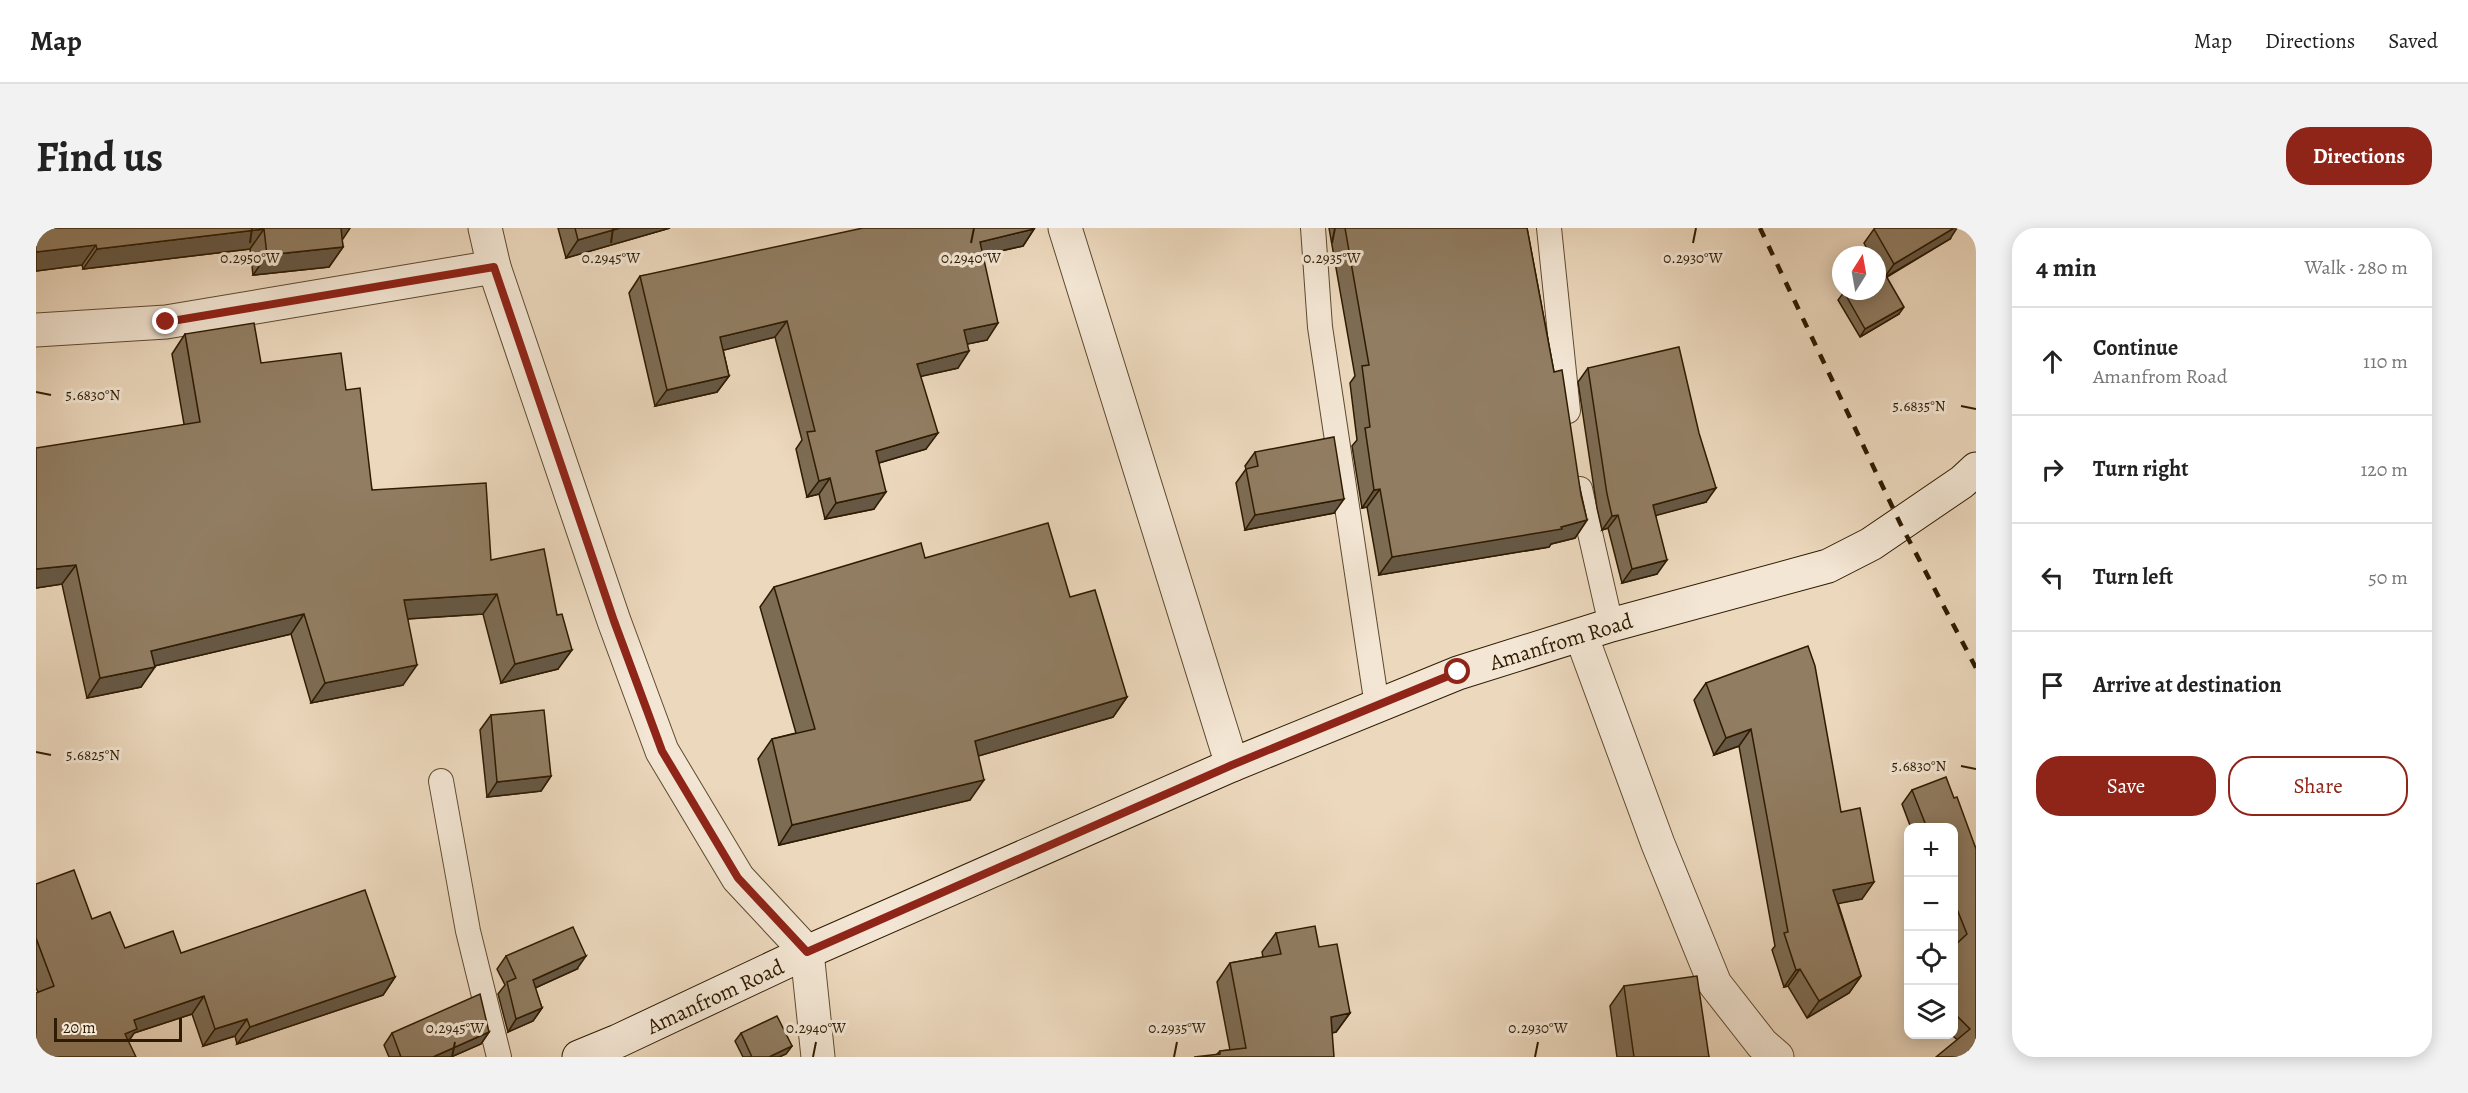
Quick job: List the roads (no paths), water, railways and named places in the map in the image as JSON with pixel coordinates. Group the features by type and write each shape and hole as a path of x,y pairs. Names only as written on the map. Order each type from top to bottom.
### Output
{"street":[{"path":"485,228 494,267 614,621 662,751 738,878 807,952 818,1057"},
{"path":"1065,228 1232,765"},
{"path":"36,330 166,322 494,267"},
{"name":"Amanfrom Road","path":"579,1057 807,952 1232,765 1458,672 1611,625 1828,566 1871,544 1962,482 1976,469"},
{"path":"1581,635 1658,844 1715,984 1762,1044 1777,1057"}],"lane":[{"path":"1312,228 1320,327 1377,706"},
{"path":"1549,228 1571,430"},
{"path":"1576,465 1583,511 1611,625"},
{"path":"441,781 468,931 499,1057"}],"railway":[{"path":"1760,228 1900,523 1976,668"}]}
